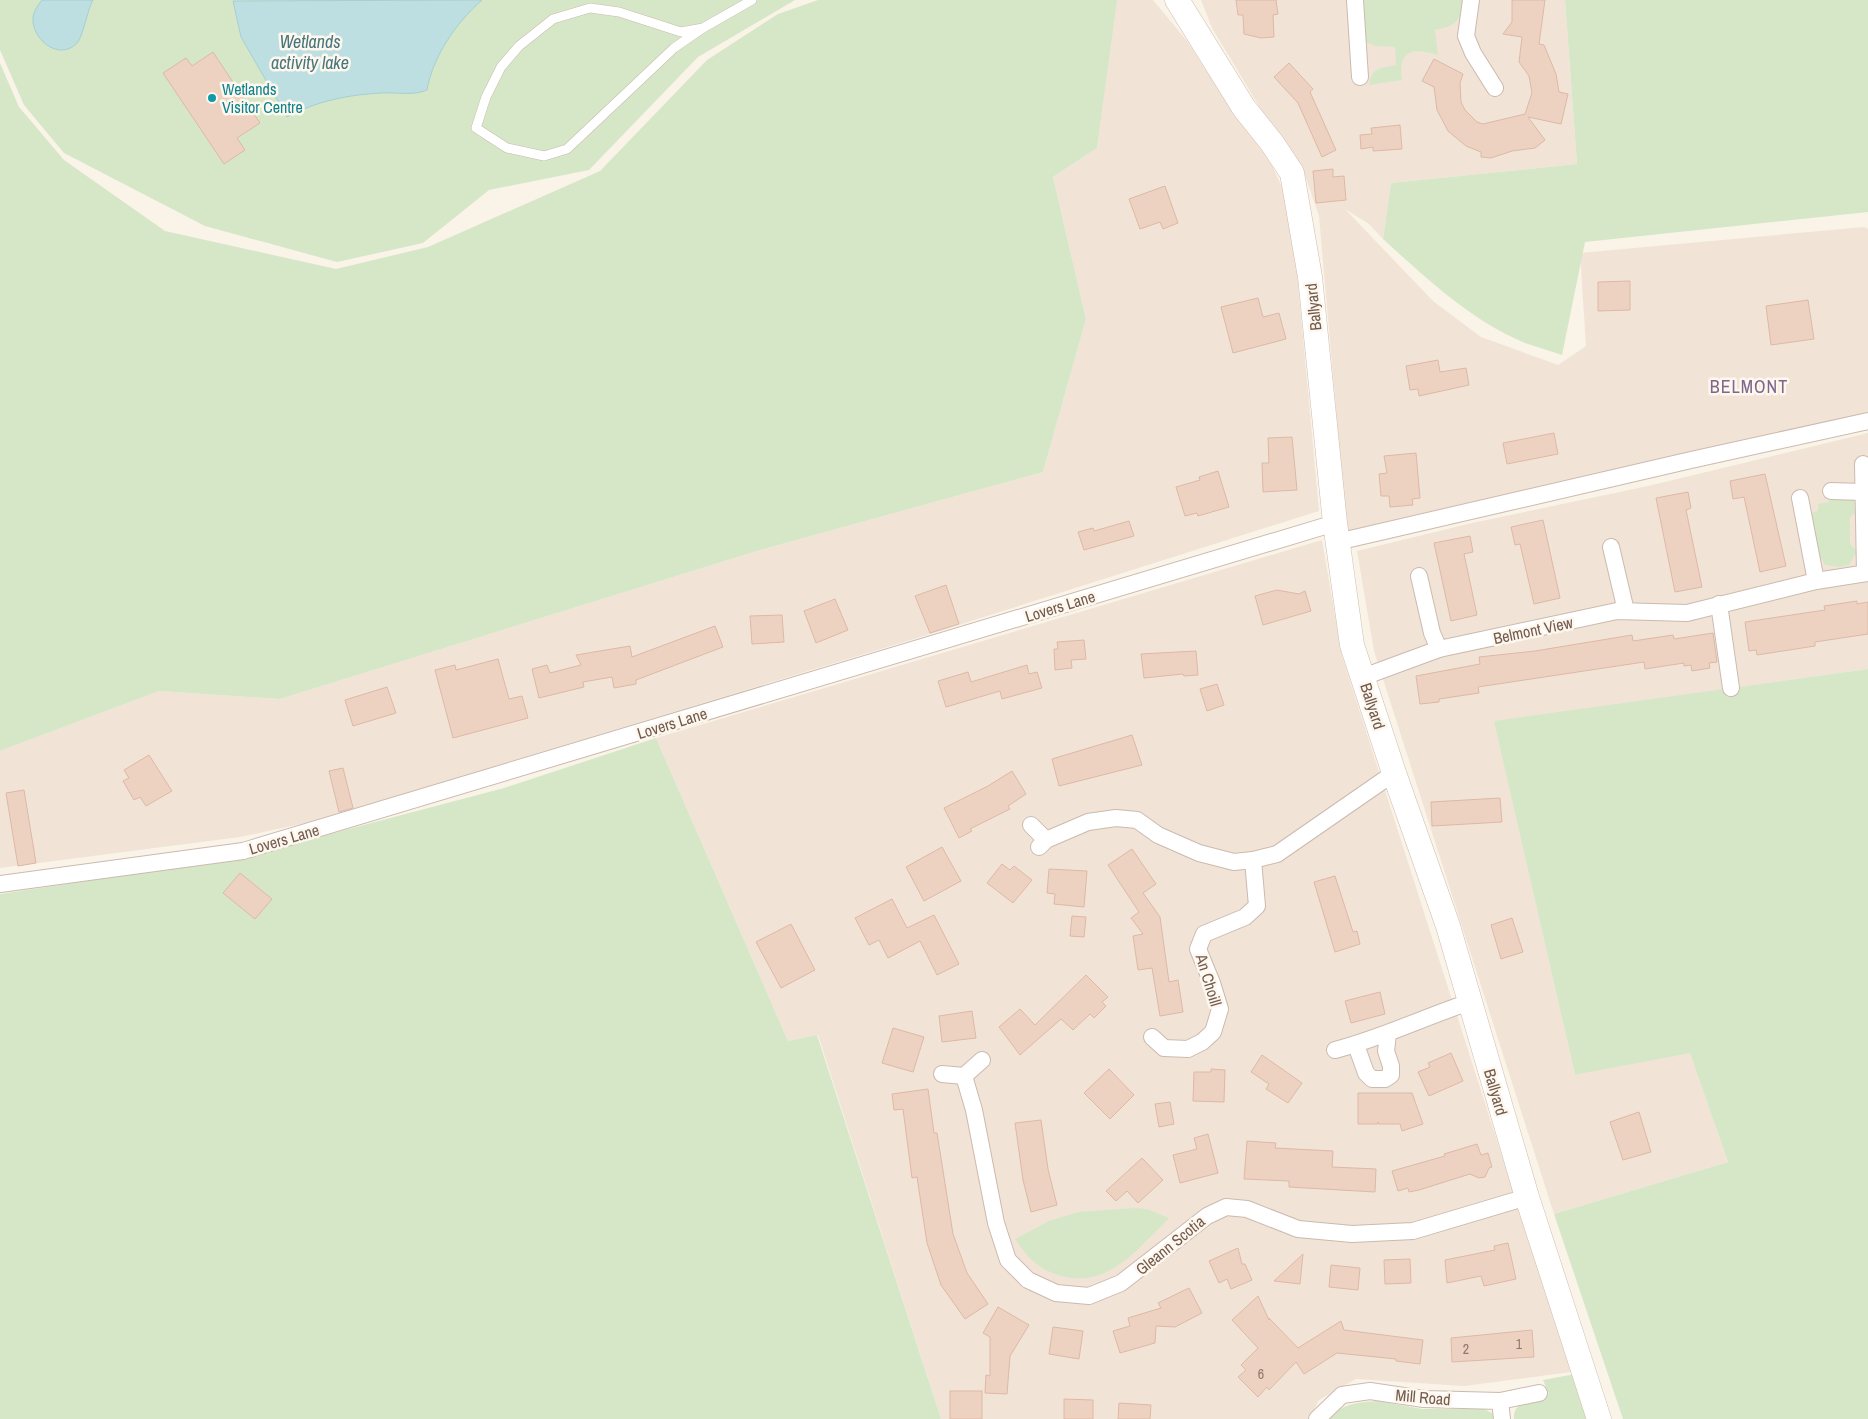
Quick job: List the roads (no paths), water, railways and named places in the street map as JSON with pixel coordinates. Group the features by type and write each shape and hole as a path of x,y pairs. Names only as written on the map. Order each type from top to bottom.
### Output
{"street":[{"name":"Ballyard","path":"1177,0 1244,108 1292,173 1310,277 1336,532 1352,644 1394,773 1448,926 1527,1198 1599,1419"},
{"path":"1355,0 1360,77"},
{"path":"1471,0 1466,36 1473,53 1496,88"},
{"name":"Lovers Lane","path":"0,884 243,851 1336,532 1682,462 1868,421"},
{"name":"Belmont View","path":"1363,677 1439,649 1626,611 1687,612 1816,580 1867,573 1863,464"},
{"path":"1831,492 1864,492"},
{"path":"1800,498 1816,580"},
{"path":"1611,547 1626,611"},
{"path":"1419,576 1432,633 1439,649"},
{"path":"1719,604 1731,688"},
{"path":"1031,825 1043,844 1088,822 1116,818 1137,820 1158,835 1199,853 1234,862 1252,860 1277,854 1394,773"},
{"name":"An Choill","path":"1152,1037 1164,1048 1188,1049 1202,1042 1213,1032 1220,1009 1198,949 1204,934 1245,917 1256,906 1252,860"},
{"path":"1335,1050 1388,1034 1470,1002"},
{"path":"1356,1045 1366,1073 1372,1080 1385,1080 1391,1075 1392,1071 1386,1051 1388,1034"},
{"path":"942,1074 964,1076 982,1060"},
{"name":"Gleann Scotia","path":"964,1076 974,1110 996,1223 1008,1260 1028,1280 1056,1293 1088,1296 1122,1283 1212,1212 1226,1207 1247,1209 1298,1229 1361,1234 1413,1232 1527,1198"},
{"name":"Mill Road","path":"1317,1419 1342,1395 1370,1391 1424,1399 1500,1401 1539,1393"},
{"path":"1500,1401 1502,1419"}],"lane":[{"path":"703,28 681,32 619,12 590,8 553,19 519,46 501,67 486,97 476,128 506,148 544,156 567,149 674,48 703,28 752,0"}],"water":[{"path":"42,0 93,0 79,40 70,48 55,49 41,40 36,33 33,17 36,8"},
{"name":"Wetlands activity lake","path":"482,0 463,19 447,41 434,65 427,90 416,93 381,93 344,97 298,111 287,117 241,37 233,1"}],"place":[{"name":"Wetlands Visitor Centre","path":"212,98"}],"district":[{"name":"BELMONT","path":"1749,386"}]}
